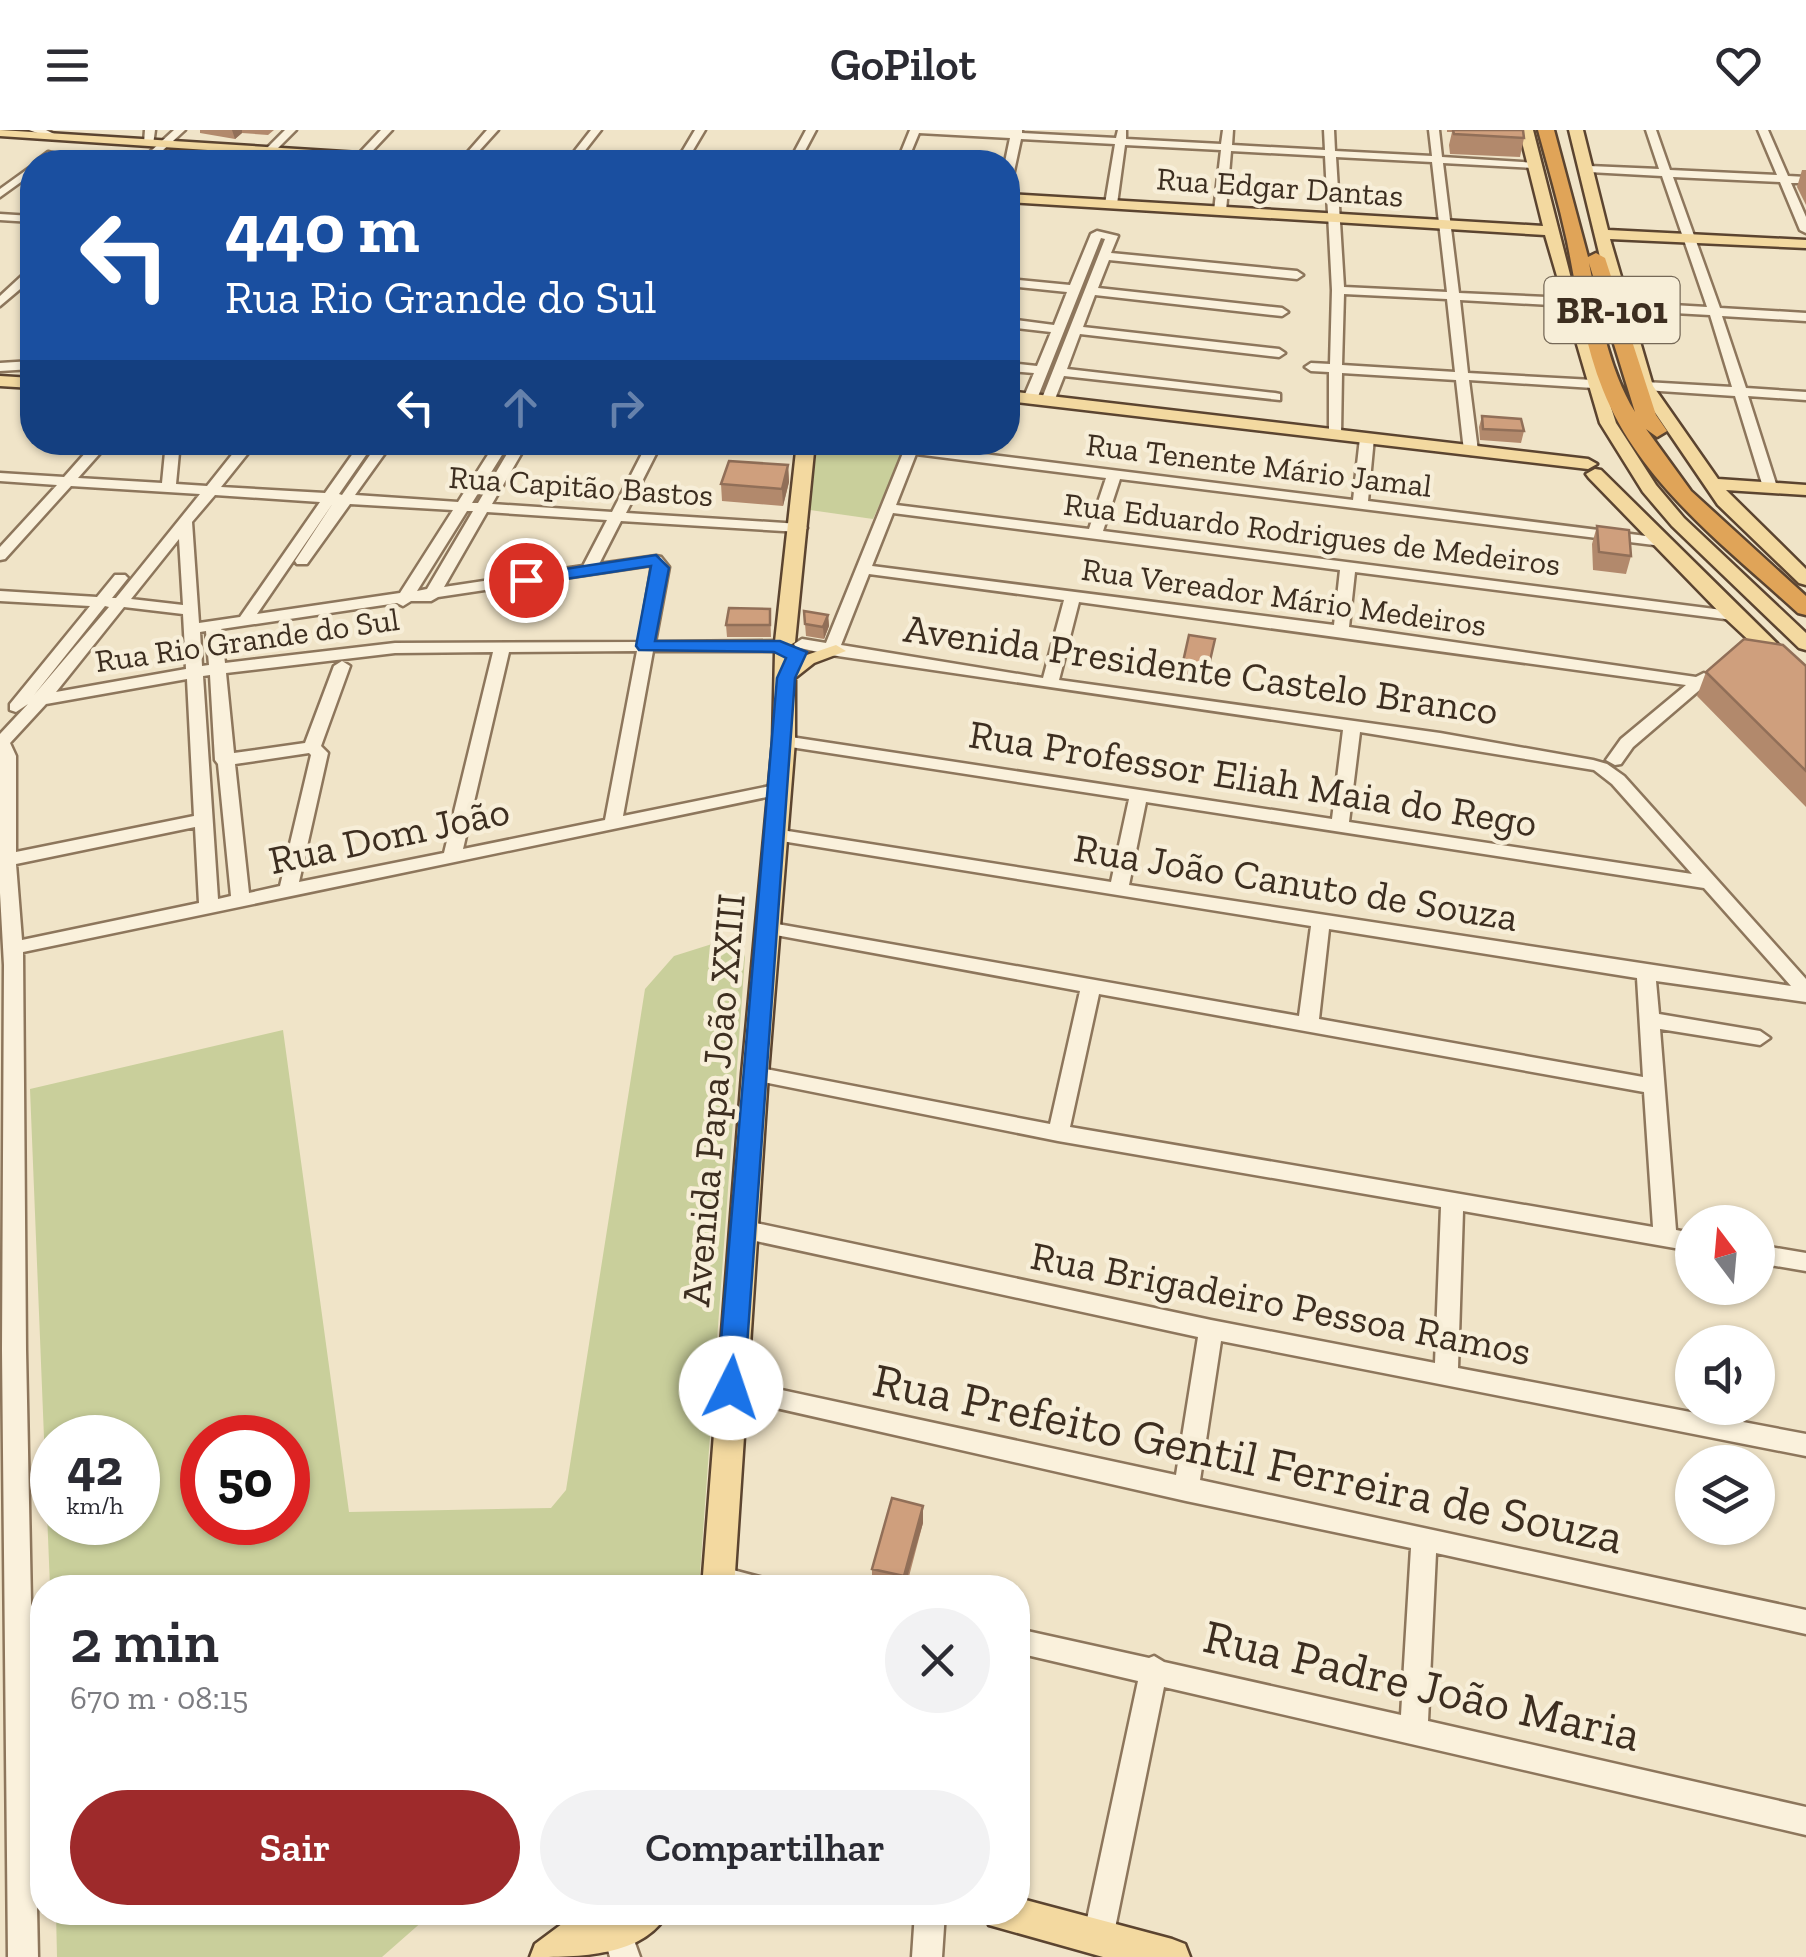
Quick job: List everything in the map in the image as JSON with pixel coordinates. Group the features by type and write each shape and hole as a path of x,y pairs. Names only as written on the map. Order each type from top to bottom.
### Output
{"highway":[{"name":"BR-101","path":"1541,134 1585,329 1614,392 1666,477 1706,498 1806,582"},
{"name":"BR-101","path":"1541,134 1588,233 1646,415 1706,498 1806,608"}],"main road":[{"path":"1576,130 1589,169 1620,306 1645,386 1706,498 1770,487 1806,490"},
{"path":"0,132 157,138 261,150"},
{"path":"1541,134 1534,165 1569,302 1585,329 1594,384 1604,415 1642,478 1678,522 1804,641"},
{"name":"Rua Edgar Dantas","path":"1020,199 1550,231"},
{"path":"1604,234 1806,244"},
{"path":"1020,398 1472,451 1642,478"},
{"path":"1599,471 1622,462 1626,452"},
{"name":"Avenida Papa João XXIII","path":"719,1575 754,1074 805,455"},
{"path":"1599,471 1733,614 1747,644 1784,662 1806,682"},
{"path":"791,650 807,659 834,651"},
{"path":"1030,1920 1172,1957"},
{"path":"548,1957 611,1941 633,1925"}],"street":[{"path":"34,130 49,134"},
{"path":"157,138 192,130"},
{"path":"271,150 291,130"},
{"path":"372,150 387,130"},
{"path":"375,150 398,130"},
{"path":"475,150 493,130"},
{"path":"487,150 504,130"},
{"path":"580,150 596,130"},
{"path":"917,130 1122,136 1226,148 1534,165"},
{"path":"1220,211 1228,130"},
{"path":"1329,130 1338,290 1334,434"},
{"path":"1650,130 1716,312 1770,487"},
{"path":"1763,130 1806,230"},
{"path":"1453,139 1434,134 1472,451"},
{"path":"1510,142 1541,134"},
{"path":"1111,204 1122,136"},
{"path":"1589,169 1806,180"},
{"path":"0,194 20,178"},
{"path":"1106,233 1112,236 1066,355 1039,400 1048,353 1094,240 1097,234 1106,233"},
{"path":"1104,256 1298,275"},
{"path":"2,295 20,275"},
{"path":"1080,275 1096,276"},
{"path":"1020,283 1075,289"},
{"path":"1338,290 1569,302"},
{"path":"1090,291 1282,312"},
{"path":"1620,306 1806,317"},
{"path":"1065,312 1082,314"},
{"path":"1020,324 1058,329"},
{"path":"1075,330 1279,353"},
{"path":"1048,353 1066,355"},
{"path":"1020,367 1042,370"},
{"path":"1311,367 1594,384"},
{"path":"1059,372 1275,397"},
{"path":"1645,386 1806,396"},
{"path":"1360,506 1366,438"},
{"path":"0,556 92,455"},
{"path":"170,489 171,455"},
{"path":"1,739 41,700 109,602 225,455"},
{"path":"1,739 23,699 185,520 201,490 237,455"},
{"path":"291,565 359,455"},
{"path":"252,621 377,455"},
{"path":"403,601 495,455"},
{"path":"431,596 513,455"},
{"path":"589,569 648,455"},
{"path":"834,651 884,508 908,455"},
{"name":"Rua Tenente Mário Jamal","path":"975,455 1662,542"},
{"path":"1095,534 1114,475"},
{"name":"Rua Capitão Bastos","path":"0,477 800,528"},
{"name":"Rua Eduardo Rodrigues de Medeiros","path":"884,508 1733,614"},
{"path":"185,520 209,908"},
{"path":"0,596 109,602 213,626 403,601 648,560 660,564 613,824"},
{"path":"1341,631 1348,566"},
{"name":"Rua Vereador Mário Medeiros","path":"862,570 1341,631 1699,682"},
{"path":"1050,684 1073,596"},
{"path":"213,626 241,902"},
{"name":"Rua Rio Grande do Sul","path":"23,699 41,700 192,672 395,648 645,646 791,650"},
{"path":"452,858 502,648"},
{"name":"Avenida Presidente Castelo Branco","path":"791,650 834,651 1606,764"},
{"path":"1720,664 1606,764 1806,993"},
{"path":"312,747 342,666"},
{"path":"1340,827 1352,727"},
{"path":"1,739 8,756 8,1104 15,1225 7,1351 10,1717 23,1957"},
{"name":"Rua Professor Eliah Maia do Rego","path":"784,740 1711,883"},
{"path":"224,760 312,747 320,753 288,892"},
{"name":"Rua Dom João","path":"8,960 209,908 780,789"},
{"path":"1119,889 1138,796"},
{"path":"7,860 206,820"},
{"name":"Rua João Canuto de Souza","path":"775,836 1646,974 1806,993"},
{"path":"1308,1025 1321,920"},
{"path":"766,928 1654,1086"},
{"path":"1646,974 1665,1237"},
{"path":"1058,1132 1090,987"},
{"path":"1650,1020 1760,1038"},
{"path":"754,1074 1058,1132 1675,1239"},
{"path":"1446,1375 1452,1201"},
{"path":"0,1252 15,1225"},
{"name":"Rua Brigadeiro Pessoa Ramos","path":"742,1230 1210,1330 1806,1445"},
{"path":"1775,1257 1806,1262"},
{"path":"1186,1490 1210,1330"},
{"name":"Rua Prefeito Gentil Ferreira de Souza","path":"731,1388 1806,1622"},
{"path":"1414,1730 1424,1541"},
{"name":"Rua Padre João Maria","path":"1030,1643 1806,1820"},
{"path":"1098,1938 1154,1669"},
{"path":"926,1957 929,1925"}],"green space":[{"path":"814,455 902,455 873,519 810,510"},
{"path":"712,944 743,951 700,1575 50,1575 48,1545 160,1545 160,1415 43,1415 30,1089 283,1030 349,1512 551,1508 566,1490 645,989 674,956"},
{"path":"56,1925 418,1925 382,1957 57,1957"}],"building":[{"path":"1453,130 1523,130 1524,138 1454,134"},
{"path":"1482,416 1521,419 1524,431 1483,429"},
{"path":"729,461 788,465 782,489 721,484"},
{"path":"1597,526 1629,530 1631,556 1599,552"},
{"path":"729,608 770,609 770,625 726,625"},
{"path":"804,611 828,615 823,627 805,624"},
{"path":"1189,635 1215,639 1209,665 1183,662"},
{"path":"1744,639 1783,645 1806,666 1806,771 1706,672"},
{"path":"892,1498 923,1506 904,1575 872,1569"}],"route":[{"path":"526,580 656,560 661,568 645,646 780,646 784,653 798,652 786,678 731,1388"}]}
